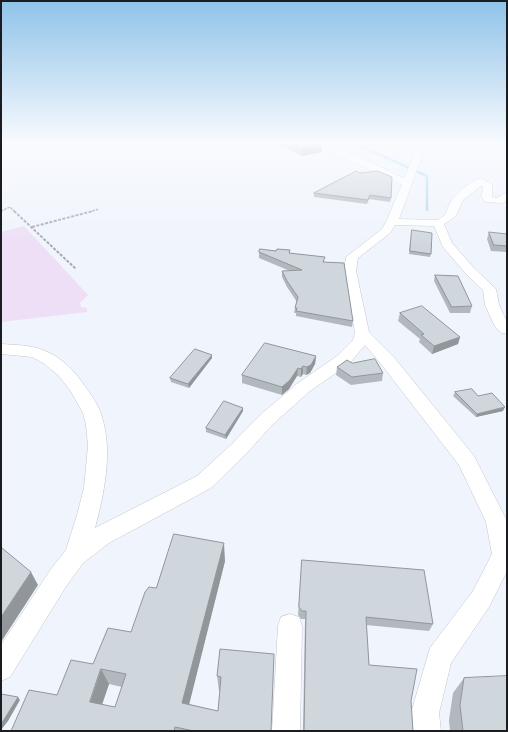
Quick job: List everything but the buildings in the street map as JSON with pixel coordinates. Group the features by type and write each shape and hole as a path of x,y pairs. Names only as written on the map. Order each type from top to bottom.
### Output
{"street":[{"path":"394,177 407,183"},
{"path":"74,556 101,536 204,482 238,450 266,420 304,387 343,360 360,341 362,333 350,271 352,257 386,231 392,222 409,177"},
{"path":"392,222 438,223 445,221 453,214 458,199 481,181 487,184 488,190 486,196 489,200 499,201 507,195"},
{"path":"438,223 447,244 470,271 489,289 492,305 502,326 507,330"},
{"path":"362,333 387,360 467,461 497,522 503,555 482,599 439,657 424,713 427,731"},
{"path":"1,349 22,350 37,353 62,368 75,385 92,414 96,431 97,468 85,529 74,556 1,668"},
{"path":"286,731 290,626"}],"path":[{"path":"1,211 10,207 76,269"},
{"path":"32,227 99,209"}],"shaded area":[{"path":"24,226 88,295 80,303 81,307 87,308 87,312 1,322 1,232"}],"waterway":[{"path":"427,177 427,210"}]}
